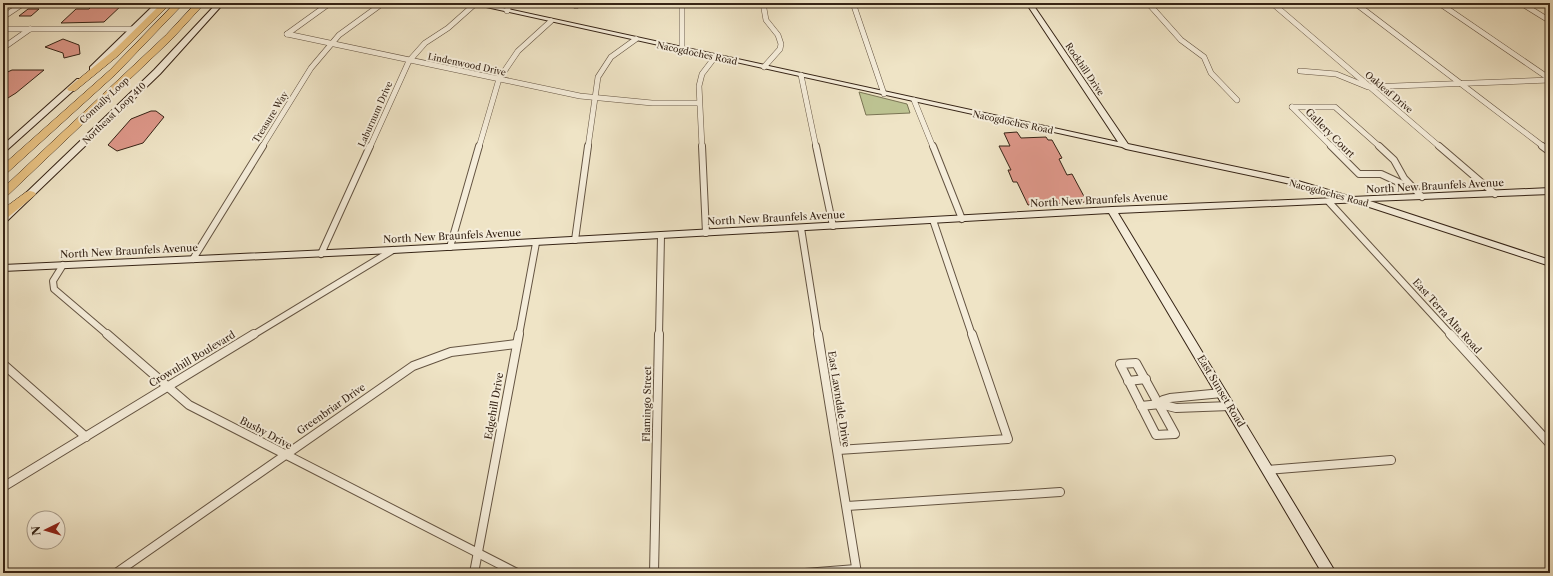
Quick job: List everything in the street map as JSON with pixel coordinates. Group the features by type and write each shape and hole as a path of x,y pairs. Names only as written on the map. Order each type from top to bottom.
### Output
{"highway":[{"path":"72,89 116,53 167,3"},
{"name":"Connally Loop","path":"3,171 113,72 180,3"},
{"name":"Connally Loop","path":"3,194 164,43 201,3"},
{"path":"3,215 30,194"}],"street":[{"path":"3,17 24,3"},
{"path":"3,148 72,89 160,3"},
{"name":"Northeast Loop 410","path":"3,220 157,72 221,3"},
{"name":"Lindenwood Drive","path":"330,3 286,34 409,61 594,98 652,103 699,103"},
{"name":"Treasure Way","path":"193,259 306,76 331,43 354,23 383,3"},
{"name":"Nacogdoches Road","path":"473,3 1288,182 1359,201 1550,263"},
{"name":"Laburnum Drive","path":"321,254 409,61 425,43 448,28 473,3"},
{"path":"507,11 510,3"},
{"path":"682,3 682,49"},
{"path":"763,3 766,20 778,35 781,44 780,49 764,67"},
{"path":"853,3 884,94"},
{"name":"Rockhill Drive","path":"1029,3 1126,147"},
{"path":"1148,3 1181,40 1204,57 1211,73 1237,100"},
{"name":"Oakleaf Drive","path":"1272,3 1368,87 1495,194"},
{"path":"1355,3 1550,152"},
{"path":"1439,3 1550,79"},
{"path":"1521,3 1550,21"},
{"path":"450,247 499,79 518,51 551,20"},
{"path":"3,29 134,29"},
{"path":"3,48 30,29"},
{"path":"575,240 598,77 606,63 618,51 636,39"},
{"path":"706,233 699,103 700,80 705,69 715,57"},
{"path":"1300,71 1336,74 1368,87 1550,79"},
{"path":"801,76 833,226"},
{"path":"914,100 962,219"},
{"name":"Gallery Court","path":"1413,189 1381,174 1359,174 1292,107 1335,107 1394,160 1400,172 1413,189 1422,197"},
{"name":"North New Braunfels Avenue","path":"3,268 536,243 1112,210 1359,201 1550,191"},
{"path":"1392,199 1392,206 1400,214"},
{"name":"East Terra Alta Road","path":"1329,202 1550,444"},
{"name":"East Sunset Road","path":"1112,210 1329,573"},
{"path":"838,450 1008,439 933,220"},
{"name":"East Lawndale Drive","path":"801,228 857,571"},
{"name":"Flamingo Street","path":"654,573 662,236"},
{"name":"Edgehill Drive","path":"474,573 536,243"},
{"name":"Crownhill Boulevard","path":"3,487 393,250"},
{"name":"Busby Drive","path":"63,265 53,281 54,289 189,405 517,573"},
{"name":"Greenbriar Drive","path":"118,573 399,374 429,357 454,350 516,344"},
{"path":"1136,363 1160,404 1175,434 1156,435 1128,381 1120,364 1136,363"},
{"path":"3,364 86,437"},
{"path":"1128,381 1146,379"},
{"path":"1160,404 1163,400 1222,394"},
{"path":"1185,397 1190,408"},
{"path":"1141,406 1160,404 1167,407 1190,408 1230,406"},
{"path":"1268,470 1391,460"},
{"path":"847,506 1060,492"},
{"path":"805,573 857,571"}],"green space":[{"path":"859,92 907,104 910,113 866,115"}],"building":[{"path":"95,3 124,3 104,22 61,23 76,9 89,9"},
{"path":"28,9 39,9 31,16 19,16"},
{"path":"63,39 79,45 80,54 64,58 63,53 45,47"},
{"path":"12,70 44,70 16,93 3,101 3,74"},
{"path":"151,111 156,111 164,117 143,143 117,151 108,145 131,119"},
{"path":"1017,132 1021,138 1046,137 1048,140 1052,140 1062,158 1059,159 1067,175 1072,174 1087,202 1028,205 1017,182 1013,182 1008,170 1011,170 999,146 1010,146 1004,133"}]}
